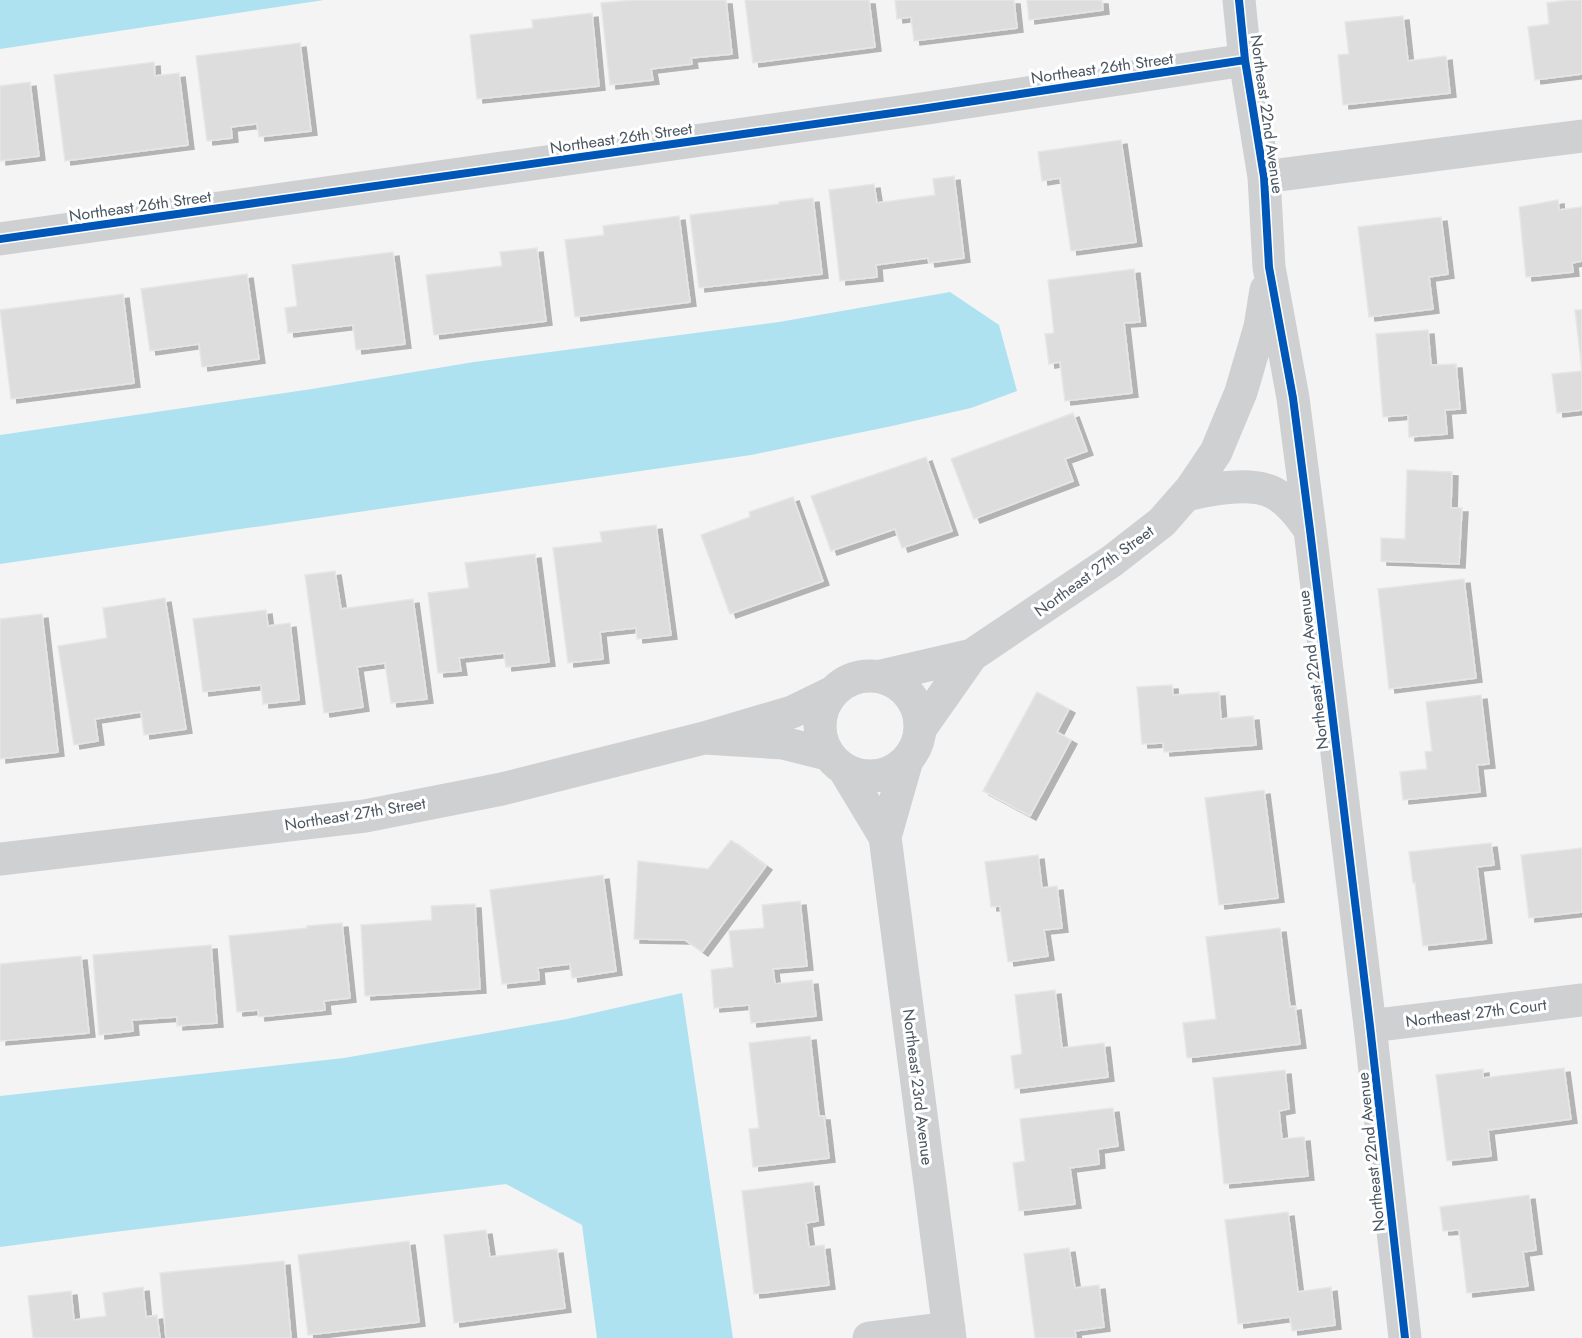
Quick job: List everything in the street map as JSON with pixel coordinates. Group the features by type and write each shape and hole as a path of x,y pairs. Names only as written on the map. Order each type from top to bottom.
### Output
{"street":[{"name":"Northeast 22nd Avenue","path":"1239,0 1245,60 1264,177 1269,267 1293,398 1310,530 1371,1026 1405,1338"},
{"name":"Northeast 26th Street","path":"0,239 921,109 1245,60"},
{"path":"1264,177 1582,136"},
{"name":"Northeast 27th Street","path":"881,676 972,655 1112,561 1162,522 1186,495 1216,453 1241,392 1260,327 1269,267"},
{"path":"1186,495 1239,487 1274,493 1299,513 1310,530"},
{"name":"Northeast 27th Street","path":"920,729 972,655"},
{"path":"862,675 881,676 897,683 910,695 918,711 920,729 918,740 907,760 893,770 877,776 860,775 836,762 819,734 821,712 831,693 845,681 862,675"},
{"name":"Northeast 27th Street","path":"0,859 365,816 502,789 704,738 792,712 831,693"},
{"name":"Northeast 27th Street","path":"704,738 783,743 836,762"},
{"name":"Northeast 23rd Avenue","path":"907,760 885,837 950,1333"},
{"name":"Northeast 23rd Avenue","path":"836,762 885,837"},
{"name":"Northeast 27th Court","path":"1371,1026 1582,1000"},
{"path":"869,1338 950,1333"}],"water":[{"path":"0,0 324,0 0,49"},
{"path":"950,292 999,325 1017,391 971,408 751,455 0,564 0,435 312,389 474,362 779,322"},
{"path":"682,993 733,1338 597,1338 582,1225 506,1184 0,1247 0,1096 344,1058 567,1019"}],"building":[{"path":"633,0 726,0 732,54 691,58 692,64 651,69 653,80 610,85 601,3"},
{"path":"745,0 869,0 875,47 753,63"},
{"path":"895,0 1014,0 1017,28 914,41 911,17 897,19"},
{"path":"1027,0 1102,0 1103,10 1029,20"},
{"path":"1582,0 1582,74 1535,80 1528,27 1549,24 1547,3"},
{"path":"592,13 599,86 477,99 470,35 533,28 532,20"},
{"path":"1403,16 1408,61 1446,56 1450,93 1343,105 1338,55 1349,54 1345,22"},
{"path":"300,43 311,131 259,137 257,124 231,127 232,138 207,141 196,56"},
{"path":"154,62 155,76 179,73 188,145 65,161 54,75"},
{"path":"30,82 39,156 0,161 0,86"},
{"path":"1121,140 1136,242 1071,251 1060,178 1042,181 1038,152"},
{"path":"954,176 964,258 929,263 928,258 876,265 877,277 840,281 829,190 874,184 877,203 935,195 933,179"},
{"path":"813,198 822,274 699,288 690,215"},
{"path":"1558,200 1559,210 1582,207 1582,261 1572,263 1573,272 1526,277 1519,207"},
{"path":"679,216 690,302 575,317 565,240 604,235 603,226"},
{"path":"1441,217 1448,274 1429,277 1433,309 1369,317 1358,227"},
{"path":"537,248 546,321 434,335 426,275 502,266 500,252"},
{"path":"393,252 405,344 356,350 353,325 288,333 285,308 297,306 292,265"},
{"path":"1134,269 1140,322 1124,323 1132,393 1065,401 1060,362 1049,364 1045,334 1054,333 1048,280"},
{"path":"247,274 259,359 202,367 199,344 150,351 141,289"},
{"path":"123,294 134,383 11,399 0,310"},
{"path":"1575,310 1582,310 1582,371"},
{"path":"1428,330 1431,365 1456,364 1460,409 1445,410 1447,434 1409,437 1408,415 1383,417 1376,334"},
{"path":"1582,371 1582,410 1557,413 1552,374"},
{"path":"1073,413 1087,451 1065,459 1073,481 974,519 951,459"},
{"path":"926,457 952,531 902,548 895,529 831,551 811,496"},
{"path":"1407,470 1452,472 1451,508 1462,508 1459,564 1381,561 1381,538 1405,539"},
{"path":"793,497 823,581 730,614 701,535 750,517 749,512"},
{"path":"656,525 671,635 637,639 636,628 600,632 603,659 568,663 553,548 602,542 600,532"},
{"path":"535,554 549,662 506,667 504,653 459,658 461,671 438,673 428,593 469,588 465,563"},
{"path":"335,571 341,609 413,599 427,699 391,703 385,663 357,667 363,707 324,713 305,575"},
{"path":"1464,579 1476,678 1389,689 1378,589"},
{"path":"165,598 186,729 144,735 141,712 95,719 98,741 74,745 58,646 107,638 103,608"},
{"path":"266,610 268,626 290,623 299,700 263,704 261,685 203,692 193,619"},
{"path":"42,614 58,752 0,759 0,619"},
{"path":"1172,685 1173,695 1219,692 1221,719 1253,716 1256,745 1164,752 1163,743 1142,744 1137,687"},
{"path":"1037,692 1069,709 1057,732 1071,740 1030,816 983,791"},
{"path":"1481,695 1489,764 1477,765 1480,792 1403,800 1400,772 1427,769 1425,752 1432,751 1426,702"},
{"path":"1264,790 1278,898 1219,905 1205,798"},
{"path":"731,840 766,866 702,952 685,940 634,939 638,861 708,869"},
{"path":"1491,843 1494,865 1477,867 1486,939 1423,946 1409,852"},
{"path":"1582,848 1582,912 1529,918 1521,855"},
{"path":"1038,855 1042,888 1057,886 1062,928 1044,930 1048,956 1008,962 1000,906 991,907 985,862"},
{"path":"603,875 616,971 572,978 570,964 538,968 539,980 502,984 490,890"},
{"path":"800,901 807,966 773,969 775,984 812,980 816,1016 751,1023 749,1005 714,1008 711,970 733,967 729,931 764,928 762,905"},
{"path":"475,904 480,989 365,996 361,925 432,920 431,906"},
{"path":"342,923 350,998 324,1001 325,1010 259,1017 258,1010 237,1012 229,936"},
{"path":"1280,928 1290,1007 1295,1006 1300,1044 1187,1058 1183,1023 1216,1019 1206,937"},
{"path":"211,945 217,1023 177,1026 177,1017 132,1020 133,1031 99,1035 93,955"},
{"path":"81,956 89,1033 0,1041 0,964"},
{"path":"1055,990 1062,1048 1104,1043 1108,1077 1015,1089 1011,1056 1022,1054 1015,995"},
{"path":"810,1036 819,1116 824,1116 829,1158 753,1167 749,1129 759,1128 749,1043"},
{"path":"1564,1068 1571,1119 1488,1130 1491,1156 1447,1161 1436,1075 1483,1069 1483,1078"},
{"path":"1285,1070 1289,1109 1279,1111 1282,1139 1304,1137 1308,1176 1224,1184 1213,1078"},
{"path":"1113,1108 1118,1146 1098,1149 1099,1164 1070,1168 1075,1204 1019,1211 1013,1163 1025,1161 1020,1119"},
{"path":"813,1182 818,1221 806,1223 809,1247 824,1245 829,1285 754,1294 742,1191"},
{"path":"1529,1195 1536,1250 1523,1252 1528,1286 1467,1293 1459,1230 1443,1231 1440,1207"},
{"path":"1288,1212 1298,1292 1331,1287 1335,1325 1292,1331 1290,1317 1238,1324 1225,1220"},
{"path":"486,1230 490,1257 557,1249 565,1308 454,1323 444,1235"},
{"path":"409,1241 419,1322 308,1335 298,1255"},
{"path":"1069,1248 1075,1288 1099,1285 1104,1327 1075,1331 1076,1338 1035,1338 1024,1254"},
{"path":"284,1261 291,1338 166,1338 160,1273"},
{"path":"143,1287 146,1317 157,1315 160,1338 33,1338 28,1296 71,1291 74,1320 106,1316 103,1293"}],"cycle path":[{"path":"1239,0 1245,60 1264,177 1269,267 1293,398 1310,530 1405,1338"},
{"path":"0,239 921,109 1245,60"}]}
